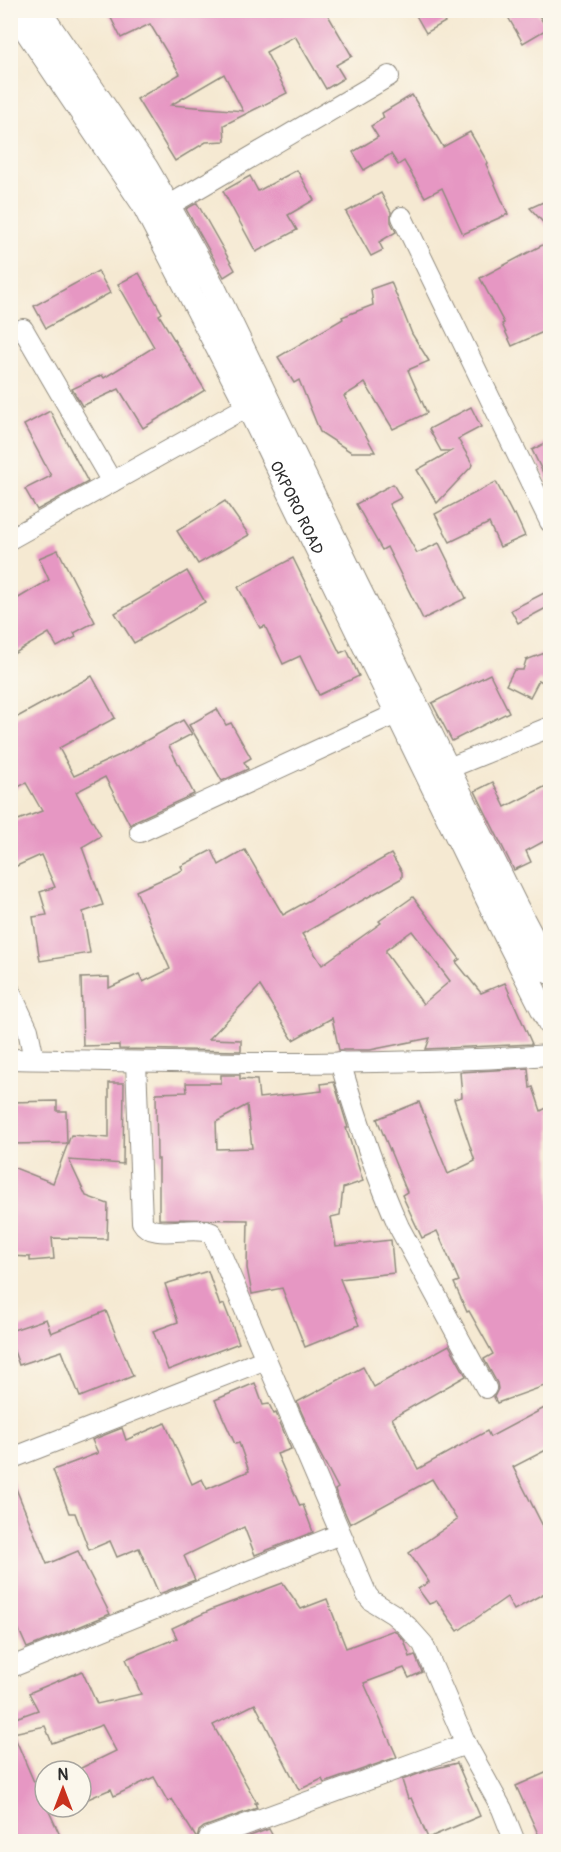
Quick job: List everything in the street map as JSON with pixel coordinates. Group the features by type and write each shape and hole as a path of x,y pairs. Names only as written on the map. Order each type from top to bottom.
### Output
{"main road":[{"name":"OKPORO ROAD","path":"13,10 143,203 248,406 550,1023"},
{"name":"OKPORO ROAD","path":"38,10 135,153 168,206 213,287 356,584 550,972"}],"street":[{"path":"168,206 389,76"},
{"path":"402,217 550,522"},
{"path":"23,329 112,482"},
{"path":"10,539 248,406"},
{"path":"140,832 398,713"},
{"path":"448,768 550,727"},
{"path":"10,991 28,1030 34,1059"},
{"path":"10,1059 136,1062 340,1062 461,1061 550,1055"},
{"path":"136,1062 142,1222 145,1227 154,1232 204,1229 212,1233 367,1596 393,1614 423,1644 466,1744 502,1809 515,1842"},
{"path":"340,1062 363,1136 390,1209 486,1388"},
{"path":"10,1459 266,1359"},
{"path":"14,1666 340,1534"},
{"path":"209,1838 466,1744"}],"building":[{"path":"107,10 325,10 352,56 336,65 344,78 326,89 295,36 266,52 287,93 224,125 225,141 206,142 175,161 137,99 180,74 150,24 121,38","holes":["224,74 243,111 171,105"]},
{"path":"413,10 438,10 445,22 426,33"},
{"path":"504,10 536,10 547,29 523,43"},
{"path":"412,95 443,147 470,132 488,163 486,164 508,214 463,234 442,188 425,197 404,161 398,165 391,154 364,170 353,152 378,137 371,126 384,118 382,113"},
{"path":"297,170 314,200 288,215 297,230 256,252 223,191 250,176 258,191"},
{"path":"381,193 391,212 391,222 396,232 379,242 383,250 371,256 346,212"},
{"path":"550,199 550,230 530,208"},
{"path":"197,203 235,270 224,277 186,209"},
{"path":"550,241 550,329 512,346 502,324 504,323 480,278"},
{"path":"98,271 110,293 46,328 34,306"},
{"path":"139,273 162,313 159,315 205,390 143,428 119,389 82,406 72,389 102,375 104,378 154,347 118,284"},
{"path":"391,282 412,334 429,361 408,370 427,413 393,429 365,383 344,396 375,452 351,452 320,432 299,380 294,383 278,357 343,319 342,317 373,305 371,289"},
{"path":"471,407 481,427 458,439 473,465 437,503 417,470 451,451 441,451 429,429"},
{"path":"50,411 88,482 37,510 25,489 51,476 24,425"},
{"path":"545,443 550,454 550,487 532,450"},
{"path":"496,482 525,536 500,547 489,523 450,542 435,514"},
{"path":"393,484 401,498 389,504 417,553 439,543 466,598 423,619 387,547 382,550 356,504"},
{"path":"225,501 249,535 198,564 177,531"},
{"path":"58,550 95,622 74,633 76,637 57,647 49,633 10,656 10,603 49,580 39,558"},
{"path":"293,558 340,653 347,650 359,676 319,695 300,656 283,664 265,626 260,628 238,587"},
{"path":"187,571 205,602 134,643 115,613"},
{"path":"550,590 550,606 518,623 511,610"},
{"path":"550,651 550,686 539,680 530,697 506,685 514,670 523,670 526,660"},
{"path":"490,674 509,712 452,741 432,703"},
{"path":"92,676 115,718 59,748 74,776 122,754 183,720 192,734 169,746 194,794 130,825 105,777 76,792 101,836 82,847 103,905 83,912 90,953 40,961 33,917 47,915 40,892 55,887 41,855 10,869 10,823 42,811 26,783 10,791 10,721"},
{"path":"217,709 226,725 231,723 251,758 244,762 248,769 222,781 189,725"},
{"path":"493,782 505,807 550,784 550,838 526,851 531,862 514,870 475,791"},
{"path":"212,850 219,865 245,850 283,915 391,854 402,872 402,878 302,934 322,965 413,897 460,959 456,962 481,993 505,983 532,1044 426,1049 430,1038 370,1050 339,1050 332,1018 293,1040 260,986 209,1039 241,1040 241,1051 119,1049 119,1045 83,1046 81,978 109,977 109,988 139,974 143,982 170,969 136,891 183,870 181,866","holes":["412,931 450,981 423,1004 386,950"]},
{"path":"528,1068 530,1088 533,1087 541,1111 550,1106 550,1384 497,1403 494,1397 498,1389 497,1383 484,1359 493,1354 469,1311 467,1312 454,1283 459,1281 437,1231 422,1238 402,1195 407,1192 377,1119 419,1102 448,1174 475,1161 454,1099 462,1097 460,1072"},
{"path":"221,1075 240,1075 240,1079 257,1080 259,1098 322,1091 321,1084 334,1082 363,1181 343,1188 340,1215 331,1217 336,1246 391,1240 394,1273 340,1279 359,1325 305,1347 282,1288 252,1294 247,1268 248,1220 159,1219 156,1093 187,1092 186,1083 221,1083","holes":["247,1105 252,1148 217,1149 216,1122"]},
{"path":"109,1083 124,1083 123,1164 69,1160 86,1196 108,1204 107,1239 52,1238 54,1259 30,1261 30,1257 10,1256 10,1166 53,1183 71,1135 109,1138"},
{"path":"57,1101 57,1111 66,1111 67,1143 10,1144 10,1102"},
{"path":"208,1271 220,1306 224,1304 239,1343 168,1370 153,1331 178,1322 165,1284"},
{"path":"106,1311 133,1376 80,1397 62,1351 19,1365 10,1340 10,1331 46,1319 51,1333"},
{"path":"449,1345 466,1376 392,1418 418,1469 487,1431 490,1437 550,1405 550,1448 513,1467 550,1540 550,1590 514,1610 507,1597 458,1631 437,1601 429,1604 418,1589 429,1582 409,1553 457,1520 432,1479 350,1524 335,1490 338,1488 297,1402 363,1367 374,1387"},
{"path":"255,1383 263,1405 269,1404 274,1414 276,1413 291,1449 277,1454 300,1506 303,1505 313,1532 255,1555 244,1527 184,1556 195,1580 159,1594 139,1548 117,1557 110,1541 89,1550 75,1513 69,1513 53,1470 98,1453 92,1440 122,1428 126,1440 165,1423 192,1484 202,1479 207,1489 249,1471 239,1443 235,1444 215,1400"},
{"path":"10,1474 47,1564 78,1551 110,1614 27,1648 15,1621 10,1623"},
{"path":"283,1583 301,1609 327,1599 346,1648 394,1630 404,1640 410,1657 415,1655 422,1672 409,1678 404,1668 364,1683 397,1757 324,1783 322,1779 299,1790 255,1704 213,1725 257,1803 255,1803 257,1808 204,1827 199,1831 197,1839 172,1799 168,1802 154,1777 114,1796 111,1789 93,1797 93,1762 116,1751 102,1725 52,1743 45,1726 13,1733 33,1780 33,1819 52,1819 63,1842 10,1842 10,1720 38,1710 29,1693 82,1671 97,1704 141,1694 126,1659 177,1638 172,1628 213,1609"},
{"path":"457,1763 480,1816 428,1838 411,1798 408,1799 402,1780"},
{"path":"550,1771 550,1833 540,1838 516,1786"},
{"path":"269,1829 276,1842 234,1842"}]}
